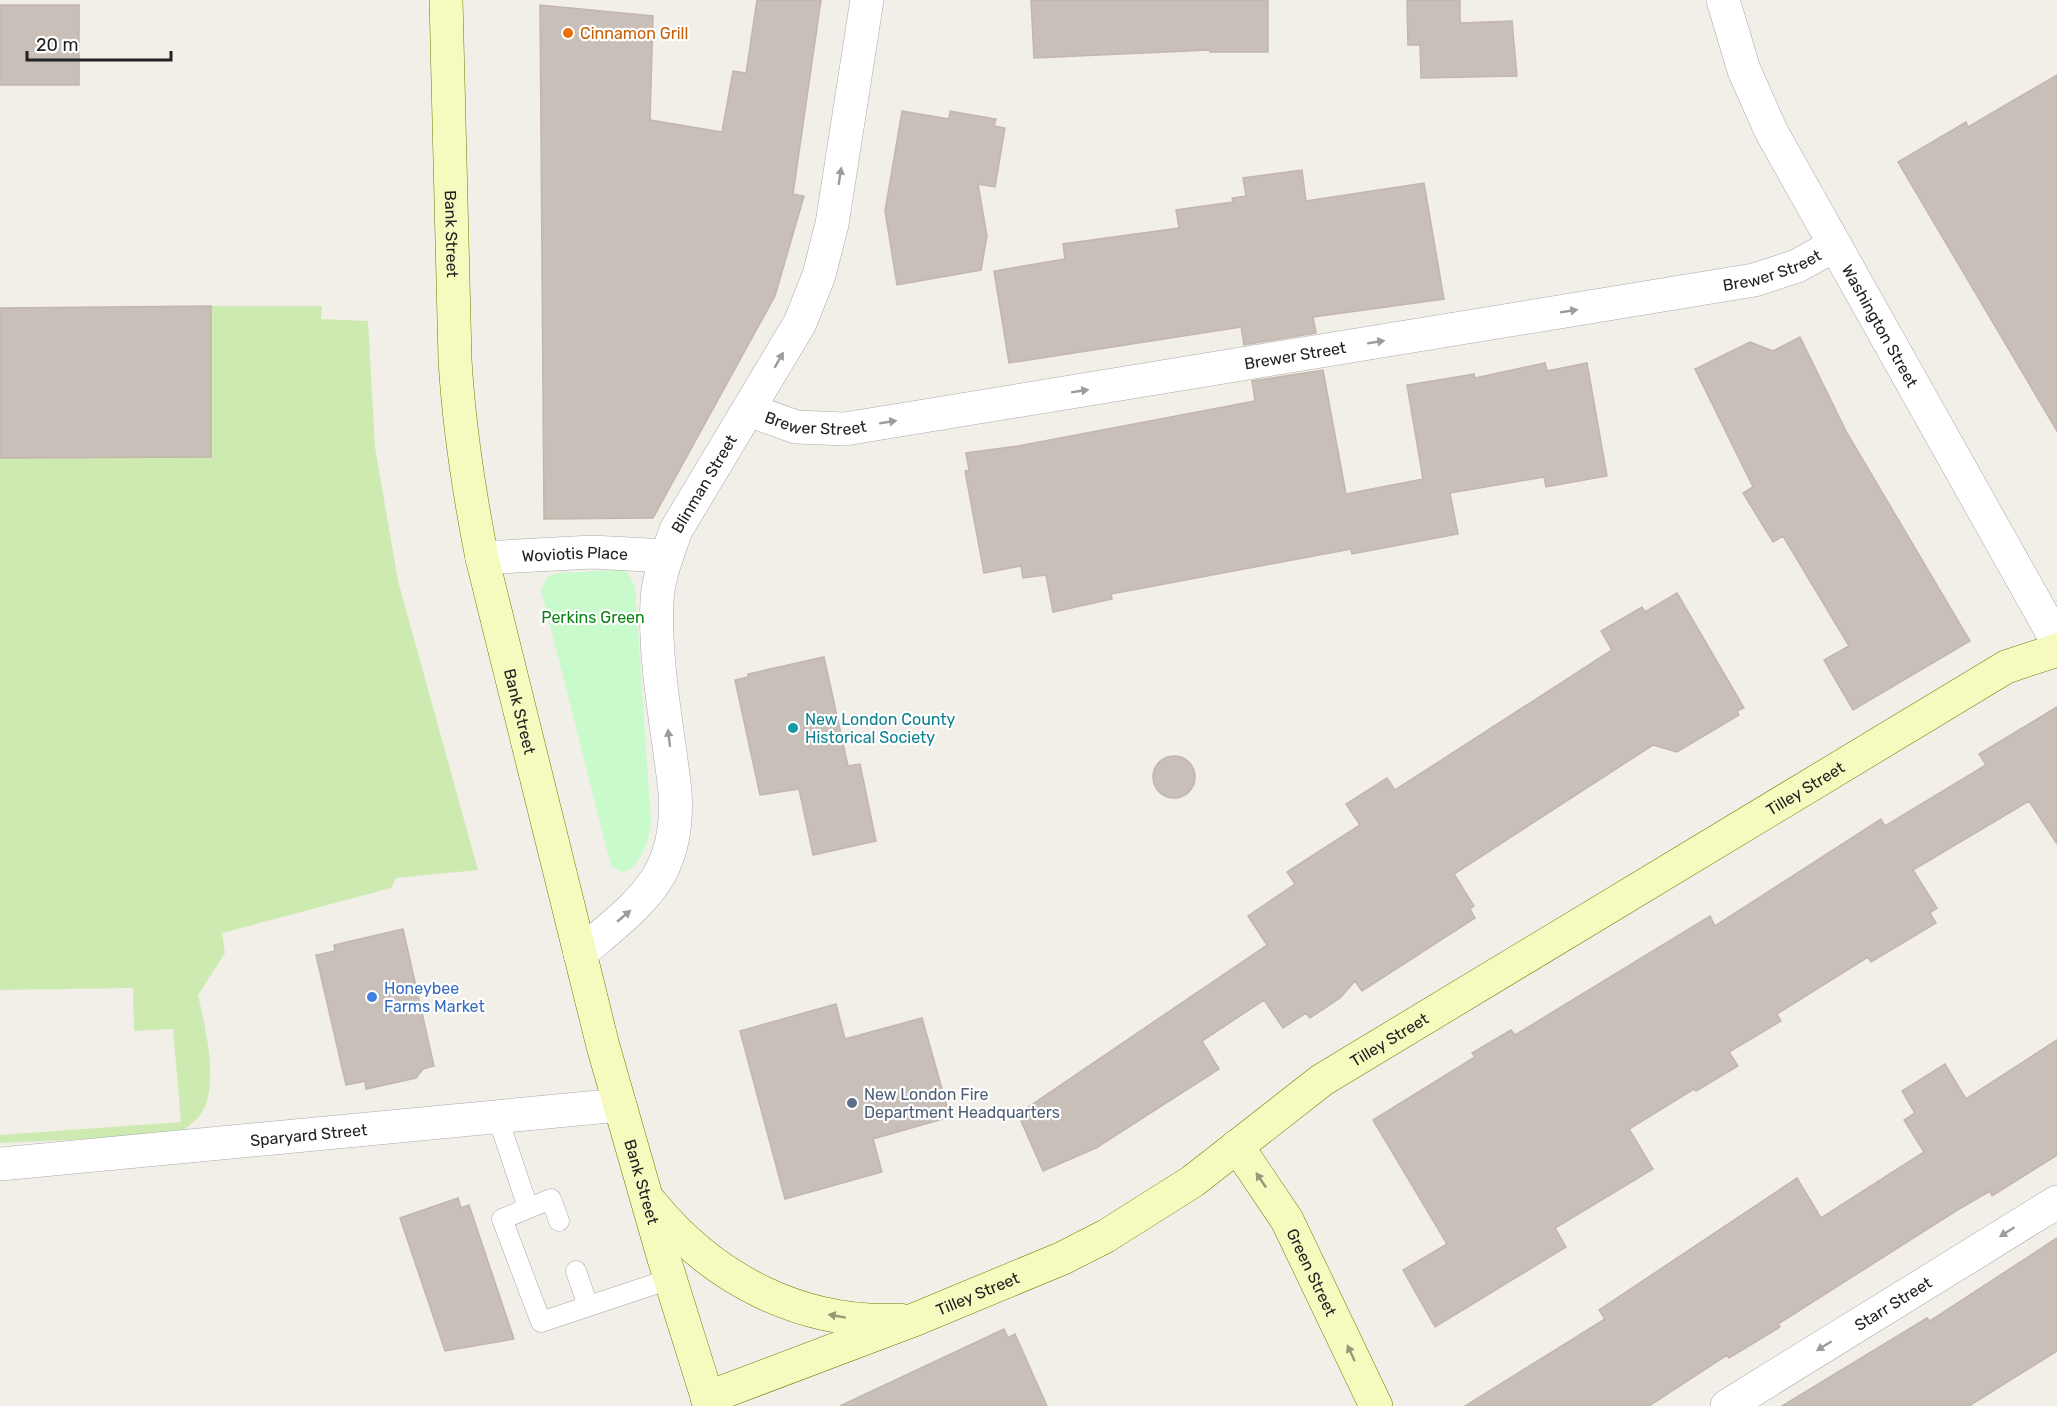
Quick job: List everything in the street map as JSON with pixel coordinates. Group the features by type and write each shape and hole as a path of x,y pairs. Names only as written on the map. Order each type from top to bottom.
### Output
{"main road":[{"name":"Bank Street","path":"446,0 458,415 464,464 482,558 579,954 646,1196 708,1402"},
{"name":"Tilley Street","path":"708,1402 1063,1258 1106,1236 1192,1181 1287,1105 1332,1074 2006,667 2057,650"},
{"name":"Green Street","path":"1237,1146 1287,1220 1376,1406"},
{"path":"646,1196 672,1228 703,1257 739,1281 777,1299 810,1311 845,1318 881,1321 916,1319"}],"street":[{"name":"Blinman Street","path":"579,954 639,904 658,878 674,841 677,816 675,791 657,637 657,600 667,556 676,530 800,323 819,275 832,224 867,0"},
{"name":"Washington Street","path":"1723,0 1744,70 1771,131 2057,641"},
{"name":"Brewer Street","path":"749,410 796,427 845,429 1754,280 1797,266 1835,245"},
{"name":"Woviotis Place","path":"482,558 592,552 667,556"},
{"name":"Sparyard Street","path":"0,1164 620,1105"},
{"name":"Starr Street","path":"1727,1406 2057,1202"}],"lane":[{"path":"498,1118 528,1208"},
{"path":"559,1221 551,1199 502,1219 541,1322 670,1279"},
{"path":"576,1271 588,1306"}],"green space":[{"path":"211,306 322,306 321,319 368,321 375,447 398,581 478,870 396,878 391,888 222,933 225,953 198,995 209,1056 210,1088 207,1102 201,1114 176,1135 0,1143 0,1135 181,1122 173,1029 134,1031 133,988 0,990 0,458"},
{"name":"Perkins Green","path":"620,570 629,574 635,587 651,820 647,843 639,859 634,866 621,872 611,866 541,590 547,577 558,573"}],"building":[{"path":"757,0 821,0 793,194 804,196 775,296 653,518 544,519 540,5 653,16 650,120 722,132 733,71 746,73"},
{"path":"1031,0 1268,0 1268,52 1210,52 1210,50 1034,58"},
{"path":"1407,0 1460,0 1460,23 1512,21 1517,76 1421,78 1420,45 1408,45"},
{"path":"0,5 79,5 79,85 0,85"},
{"path":"2057,75 2057,431 1898,162 1966,122 1968,127"},
{"path":"902,111 949,119 950,111 996,119 994,126 1005,128 995,187 978,184 987,236 981,270 897,285 885,211"},
{"path":"1302,170 1306,201 1424,183 1444,299 1313,317 1316,333 1244,345 1241,327 1009,363 994,271 1065,259 1063,244 1179,228 1176,210 1233,202 1232,198 1246,196 1243,178"},
{"path":"211,306 211,457 0,458 0,308"},
{"path":"1800,337 1847,433 1970,641 1853,710 1824,660 1849,646 1783,536 1773,542 1743,493 1753,487 1695,369 1750,342 1773,351"},
{"path":"1545,363 1547,371 1587,363 1607,476 1546,487 1544,477 1450,493 1458,534 1352,554 1351,549 1111,594 1112,599 1053,612 1046,575 1023,578 1021,566 984,573 965,471 969,470 966,453 1018,446 1255,401 1252,381 1323,370 1346,494 1423,479 1407,385 1474,374 1475,378"},
{"path":"1677,593 1744,708 1737,711 1739,715 1677,752 1653,745 1454,874 1474,906 1470,909 1475,918 1362,991 1355,981 1340,998 1310,1018 1306,1013 1283,1028 1264,1000 1202,1041 1219,1069 1096,1148 1043,1171 1018,1114 1267,945 1248,916 1295,884 1287,872 1360,825 1346,804 1387,778 1395,790 1612,650 1601,631 1642,607 1645,612"},
{"path":"824,657 848,766 860,764 876,841 813,855 799,789 760,795 735,680 748,677 748,674"},
{"path":"2057,707 2057,844 2029,801 1913,870 1937,908 1930,913 1936,923 1871,962 1868,957 1777,1014 1781,1021 1729,1052 1738,1066 1696,1091 1694,1089 1629,1129 1653,1169 1555,1228 1566,1247 1435,1327 1403,1270 1447,1244 1373,1120 1475,1057 1472,1053 1511,1030 1515,1035 1710,916 1715,926 1881,819 1885,826 1986,765 1979,754"},
{"path":"1174,756 1182,757 1189,762 1194,769 1194,785 1189,792 1182,797 1174,798 1166,797 1159,792 1154,785 1153,777 1154,769 1159,762 1166,757"},
{"name":"Honeybee Farms Market","path":"403,929 434,1066 423,1069 416,1078 366,1089 365,1081 346,1085 316,955 335,951 334,945"},
{"name":"New London Fire Department Headquarters","path":"836,1004 845,1039 922,1018 950,1117 873,1139 882,1172 785,1199 740,1031"},
{"path":"2057,1040 2057,1155 1992,1196 1990,1191 1959,1209 1778,1324 1780,1327 1729,1358 1727,1355 1649,1406 1465,1406 1605,1319 1599,1310 1797,1178 1821,1218 1924,1152 1904,1120 1915,1113 1902,1091 1945,1064 1966,1099"},
{"path":"458,1198 461,1208 469,1205 514,1339 445,1351 400,1218"},
{"path":"2057,1238 2057,1351 1969,1406 1782,1406 1927,1318 1930,1321"},
{"path":"1004,1329 1008,1338 1015,1334 1047,1406 840,1406"}],"place":[{"name":"Cinnamon Grill","path":"568,33"},
{"name":"New London County Historical Society","path":"793,728"},
{"name":"Honeybee Farms Market","path":"372,997"},
{"name":"New London Fire Department Headquarters","path":"852,1103"}]}
